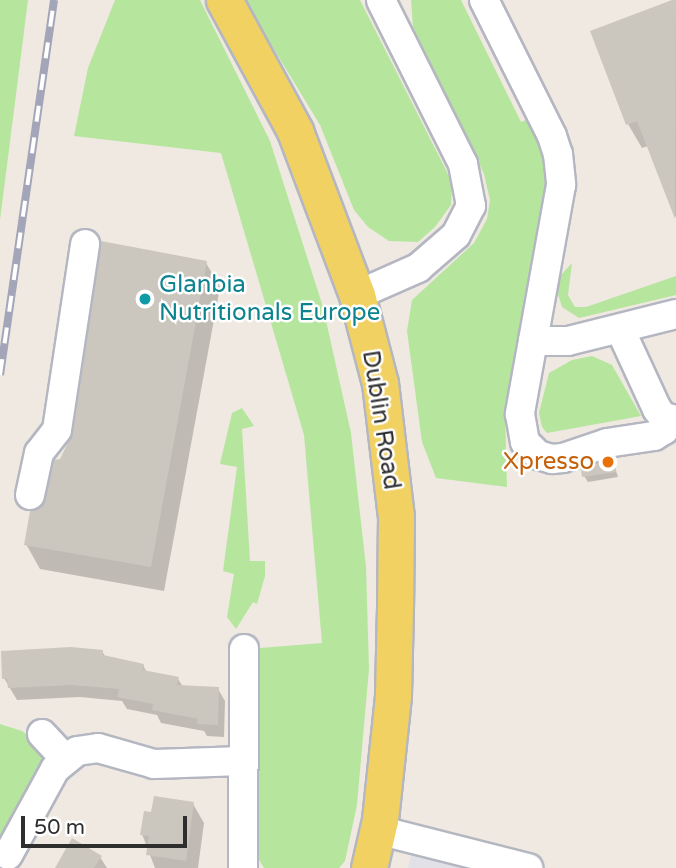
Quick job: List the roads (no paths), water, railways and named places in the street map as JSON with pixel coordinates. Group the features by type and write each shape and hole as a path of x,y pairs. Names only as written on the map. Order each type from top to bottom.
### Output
{"main road":[{"name":"Dublin Road","path":"225,0 295,131 357,295 380,383 396,517 393,696 378,830 369,868"}],"street":[{"path":"357,295 418,268 456,235 471,206 463,164 381,0"},
{"path":"484,0 558,154 561,185 520,414 525,442 538,455 552,459 563,458 607,443 641,440 664,430 673,420 663,417 651,372 620,329"},
{"path":"30,495 39,453 57,430 85,244"},
{"path":"533,341 568,341 676,314"},
{"path":"243,868 244,649"},
{"path":"41,734 66,760"},
{"path":"8,855 55,769 77,751 98,748 154,764 243,761"},
{"path":"378,830 528,868"}],"railway":[{"path":"0,375 54,0"}],"place":[{"name":"Glanbia Nutritionals Europe","path":"145,299"},
{"name":"Xpresso","path":"608,462"}]}
